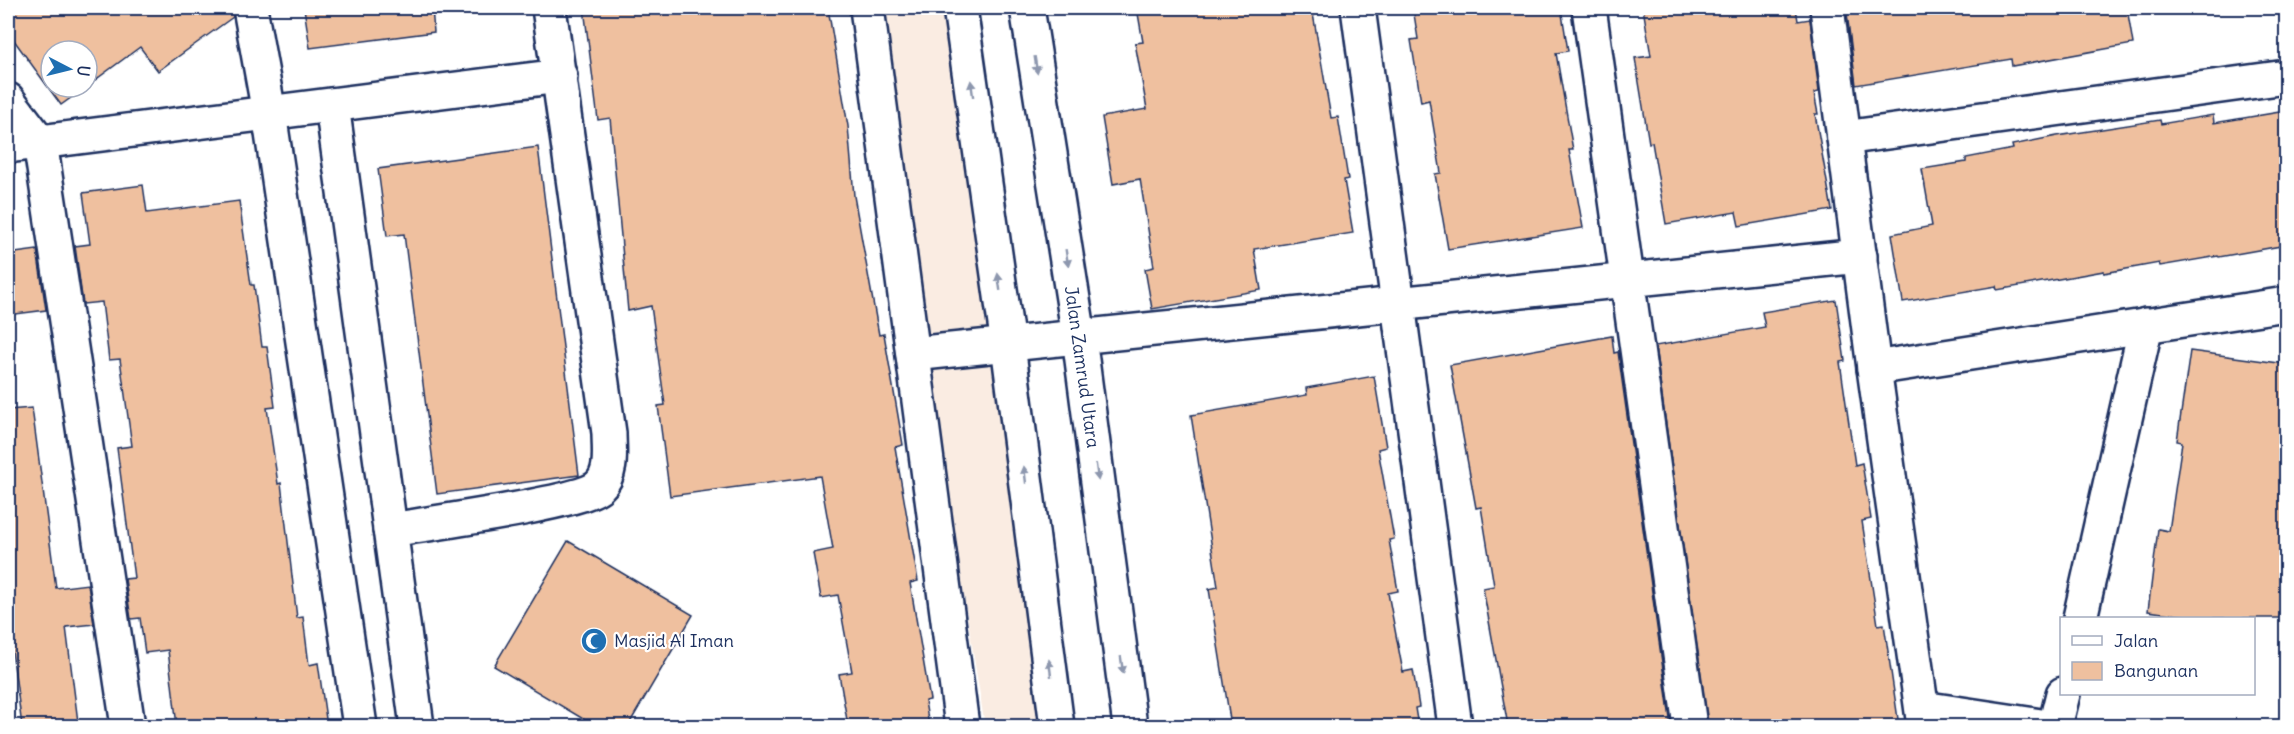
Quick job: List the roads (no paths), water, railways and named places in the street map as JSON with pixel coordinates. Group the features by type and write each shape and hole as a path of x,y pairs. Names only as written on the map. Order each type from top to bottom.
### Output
{"street":[{"path":"250,8 268,113 360,726"},
{"path":"390,530 570,498 599,486 609,466 609,433 549,8"},
{"path":"867,8 962,726"},
{"path":"960,8 1008,345 1057,726"},
{"name":"Jalan Zamrud Utara","path":"1027,8 1079,337 1130,726"},
{"path":"1358,8 1455,726"},
{"path":"1589,8 1690,726"},
{"path":"1827,8 1923,717 2041,726"},
{"path":"8,146 560,76"},
{"path":"1844,138 2286,77"},
{"path":"8,100 40,142 128,726"},
{"path":"332,105 417,726"},
{"path":"913,354 1860,256"},
{"path":"1874,368 2286,304"},
{"path":"2080,617 2146,325"},
{"path":"2055,726 2063,695"}],"place":[{"name":"Masjid Al Iman","path":"594,641"}]}
